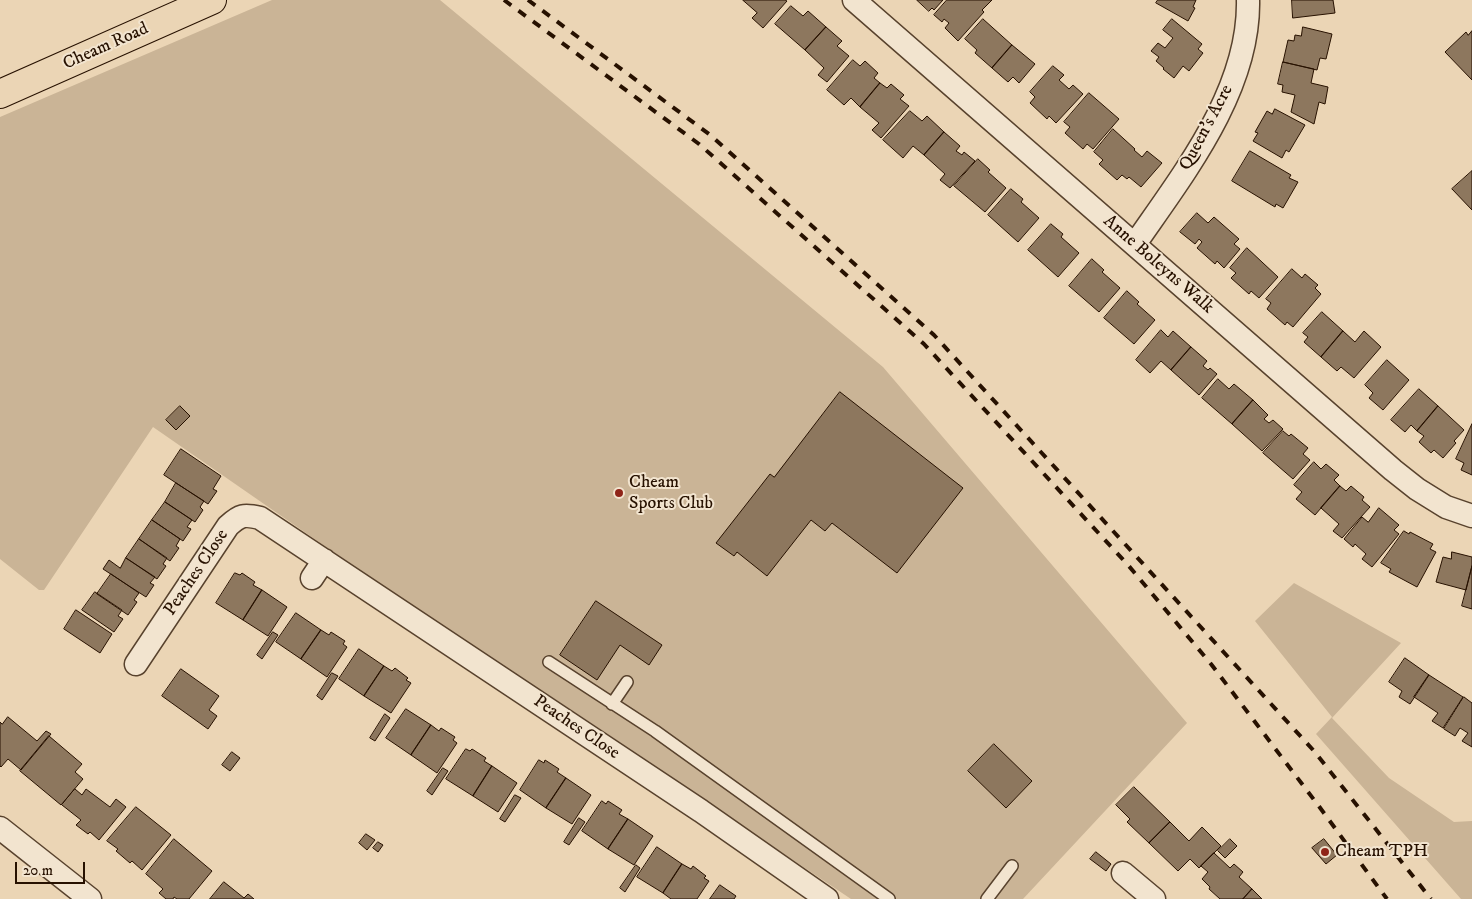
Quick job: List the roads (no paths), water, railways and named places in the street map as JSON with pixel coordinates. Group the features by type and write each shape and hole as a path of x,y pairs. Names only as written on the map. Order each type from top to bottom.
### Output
{"highway":[{"name":"Cheam Road","path":"0,94 212,0"}],"street":[{"name":"Anne Boleyns Walk","path":"854,0 1393,470 1417,489 1446,507 1472,516"},
{"name":"Queen's Acre","path":"1135,244 1182,176 1224,102 1240,62 1245,42 1248,0"},
{"name":"Peaches Close","path":"136,664 228,526 238,517 250,516 260,518 318,569 700,811 827,899"},
{"path":"0,828 90,899"},
{"path":"1123,874 1154,899"}],"lane":[{"path":"549,662 655,731 889,899"},
{"path":"612,704 627,682"},
{"path":"987,899 1012,866"}],"railway":[{"path":"504,0 699,144 924,344 1128,565 1211,664 1387,899"},
{"path":"528,0 709,134 934,335 1314,751 1431,899"}],"place":[{"name":"Cheam Sports Club","path":"619,493"},
{"name":"Cheam TPH","path":"1325,852"}]}
